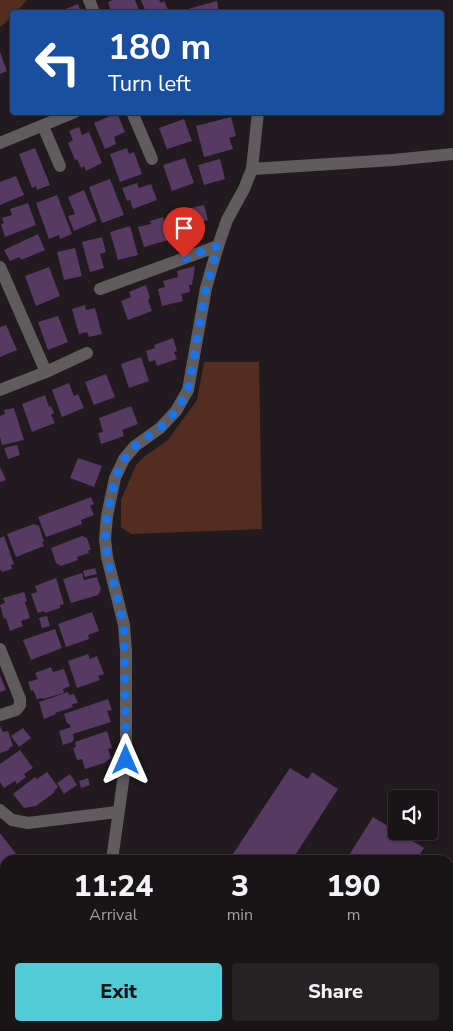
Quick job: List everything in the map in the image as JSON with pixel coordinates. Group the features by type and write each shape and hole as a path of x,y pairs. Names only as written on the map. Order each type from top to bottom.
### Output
{"street":[{"path":"0,143 68,115"},
{"path":"133,115 152,158"},
{"path":"113,855 126,760 126,651 124,625 107,557 105,539 107,516 115,478 124,459 135,446 160,428 176,411 188,390 204,296 218,246 227,220 244,189 252,169 258,115"},
{"path":"43,126 60,166"},
{"path":"252,169 393,160 453,154"},
{"path":"100,289 218,246"},
{"path":"0,267 46,372"},
{"path":"0,390 87,353"},
{"path":"0,648 20,699 20,706 16,710 0,715"},
{"path":"0,810 12,820 28,823 118,812"}],"shaded area":[{"path":"0,0 27,0 18,10 10,10 10,19 0,27"},
{"path":"204,362 259,362 262,529 131,534 121,527 121,500 136,465 145,456 167,441 197,400"}],"building":[{"path":"113,0 135,0 139,10 110,10 108,2"},
{"path":"141,0 159,0 161,3 164,1 168,10 145,10"},
{"path":"217,1 219,10 184,10"},
{"path":"78,4 80,10 63,10"},
{"path":"0,52 7,71 0,74"},
{"path":"112,115 118,115 125,132 114,137 116,144 105,149 94,123"},
{"path":"231,117 236,136 229,138 233,149 204,157 196,126"},
{"path":"184,119 192,141 167,149 159,128"},
{"path":"79,127 82,135 89,132 102,163 86,171 84,166 81,168 77,159 75,160 68,143 73,140 69,131"},
{"path":"35,148 50,185 37,190 36,186 32,188 19,154"},
{"path":"127,148 129,154 134,152 142,174 120,182 110,154"},
{"path":"185,158 194,183 172,191 163,165"},
{"path":"220,159 225,179 204,185 198,165"},
{"path":"16,176 24,195 0,205 0,182"},
{"path":"110,179 124,215 102,223 89,187"},
{"path":"137,183 139,188 151,184 157,200 133,209 130,200 127,201 122,188"},
{"path":"84,190 97,221 74,231 68,216 75,214 68,197"},
{"path":"57,195 72,234 60,239 59,235 49,239 36,203"},
{"path":"28,203 36,225 5,237 1,224 4,223 2,218 12,215 10,209"},
{"path":"204,205 208,220 181,227 178,211"},
{"path":"163,217 166,228 171,227 175,238 144,247 138,227 151,224 150,221"},
{"path":"130,226 138,255 118,260 110,232"},
{"path":"38,234 45,250 21,260 20,257 10,261 4,250"},
{"path":"102,237 106,252 100,254 104,268 90,272 82,242"},
{"path":"75,248 82,276 64,280 57,252"},
{"path":"195,266 192,285 189,285 190,292 181,294 183,301 162,306 158,289 165,287 163,281 178,277 177,271"},
{"path":"49,267 60,296 36,306 25,276"},
{"path":"146,285 152,311 128,320 121,301 131,297 129,292"},
{"path":"85,305 86,310 95,308 102,334 89,337 87,332 79,334 72,309"},
{"path":"58,316 68,342 48,350 38,322"},
{"path":"6,325 17,350 0,357 0,327"},
{"path":"173,338 177,351 174,352 177,359 157,366 155,360 149,362 146,351 155,348 154,345"},
{"path":"141,357 149,381 129,388 121,364"},
{"path":"106,374 115,397 94,405 85,382"},
{"path":"69,383 74,396 78,394 84,408 62,417 52,390"},
{"path":"45,395 49,407 51,406 54,413 51,415 55,423 32,432 22,404"},
{"path":"131,406 138,424 122,430 124,436 101,444 98,433 103,432 99,418"},
{"path":"14,408 24,440 2,445 0,416 5,414 4,410"},
{"path":"17,445 20,455 8,459 4,448"},
{"path":"78,458 102,466 94,487 70,478"},
{"path":"0,467 6,480 0,482"},
{"path":"91,497 94,504 90,506 94,515 81,520 82,524 46,537 38,517"},
{"path":"34,524 39,526 44,546 16,557 7,534"},
{"path":"4,536 14,564 11,565 12,569 2,572 0,570 0,538"},
{"path":"82,536 87,538 91,550 88,550 89,553 77,557 78,560 61,566 56,563 51,548"},
{"path":"95,568 97,574 85,577 83,571"},
{"path":"82,573 84,580 97,577 101,589 98,595 71,603 63,579"},
{"path":"56,578 64,604 60,605 60,608 45,613 44,611 38,613 31,594 37,592 35,586"},
{"path":"24,592 30,618 21,621 23,626 10,631 0,605 5,603 3,598"},
{"path":"92,612 99,631 88,635 89,639 66,647 58,624"},
{"path":"47,616 50,626 42,628 39,618"},
{"path":"55,629 62,648 31,660 23,640"},
{"path":"88,654 90,659 97,656 104,674 98,676 100,680 77,688 68,661"},
{"path":"51,667 53,672 64,669 70,686 63,689 64,693 37,699 33,690 31,691 28,682 38,679 35,673"},
{"path":"0,675 6,690 0,692"},
{"path":"68,692 69,695 74,694 78,703 72,704 73,707 44,719 39,702"},
{"path":"108,699 112,710 107,711 111,722 73,734 74,739 72,742 63,745 59,731 71,727 67,723 64,714"},
{"path":"0,726 3,732 8,731 13,746 9,750 0,753"},
{"path":"23,728 31,738 19,747 11,736"},
{"path":"107,731 112,748 108,749 111,758 104,763 85,769 82,759 77,760 73,748 76,747 75,742"},
{"path":"20,750 33,768 24,774 26,777 17,784 15,781 4,788 0,782 0,764"},
{"path":"290,768 308,779 312,772 338,789 295,855 232,855"},
{"path":"47,772 58,787 55,792 36,806 24,808 13,794 35,777 37,779"},
{"path":"70,774 77,785 64,794 57,783"},
{"path":"88,778 90,785 81,788 79,781"},
{"path":"373,817 388,826 388,840 411,840 424,848 419,855 349,855"},
{"path":"0,833 17,855 0,855"}],"route":[{"path":"126,760 126,651 124,625 107,557 105,539 107,516 115,478 124,459 135,446 160,428 176,411 188,390 206,288 218,246 184,258"}]}
